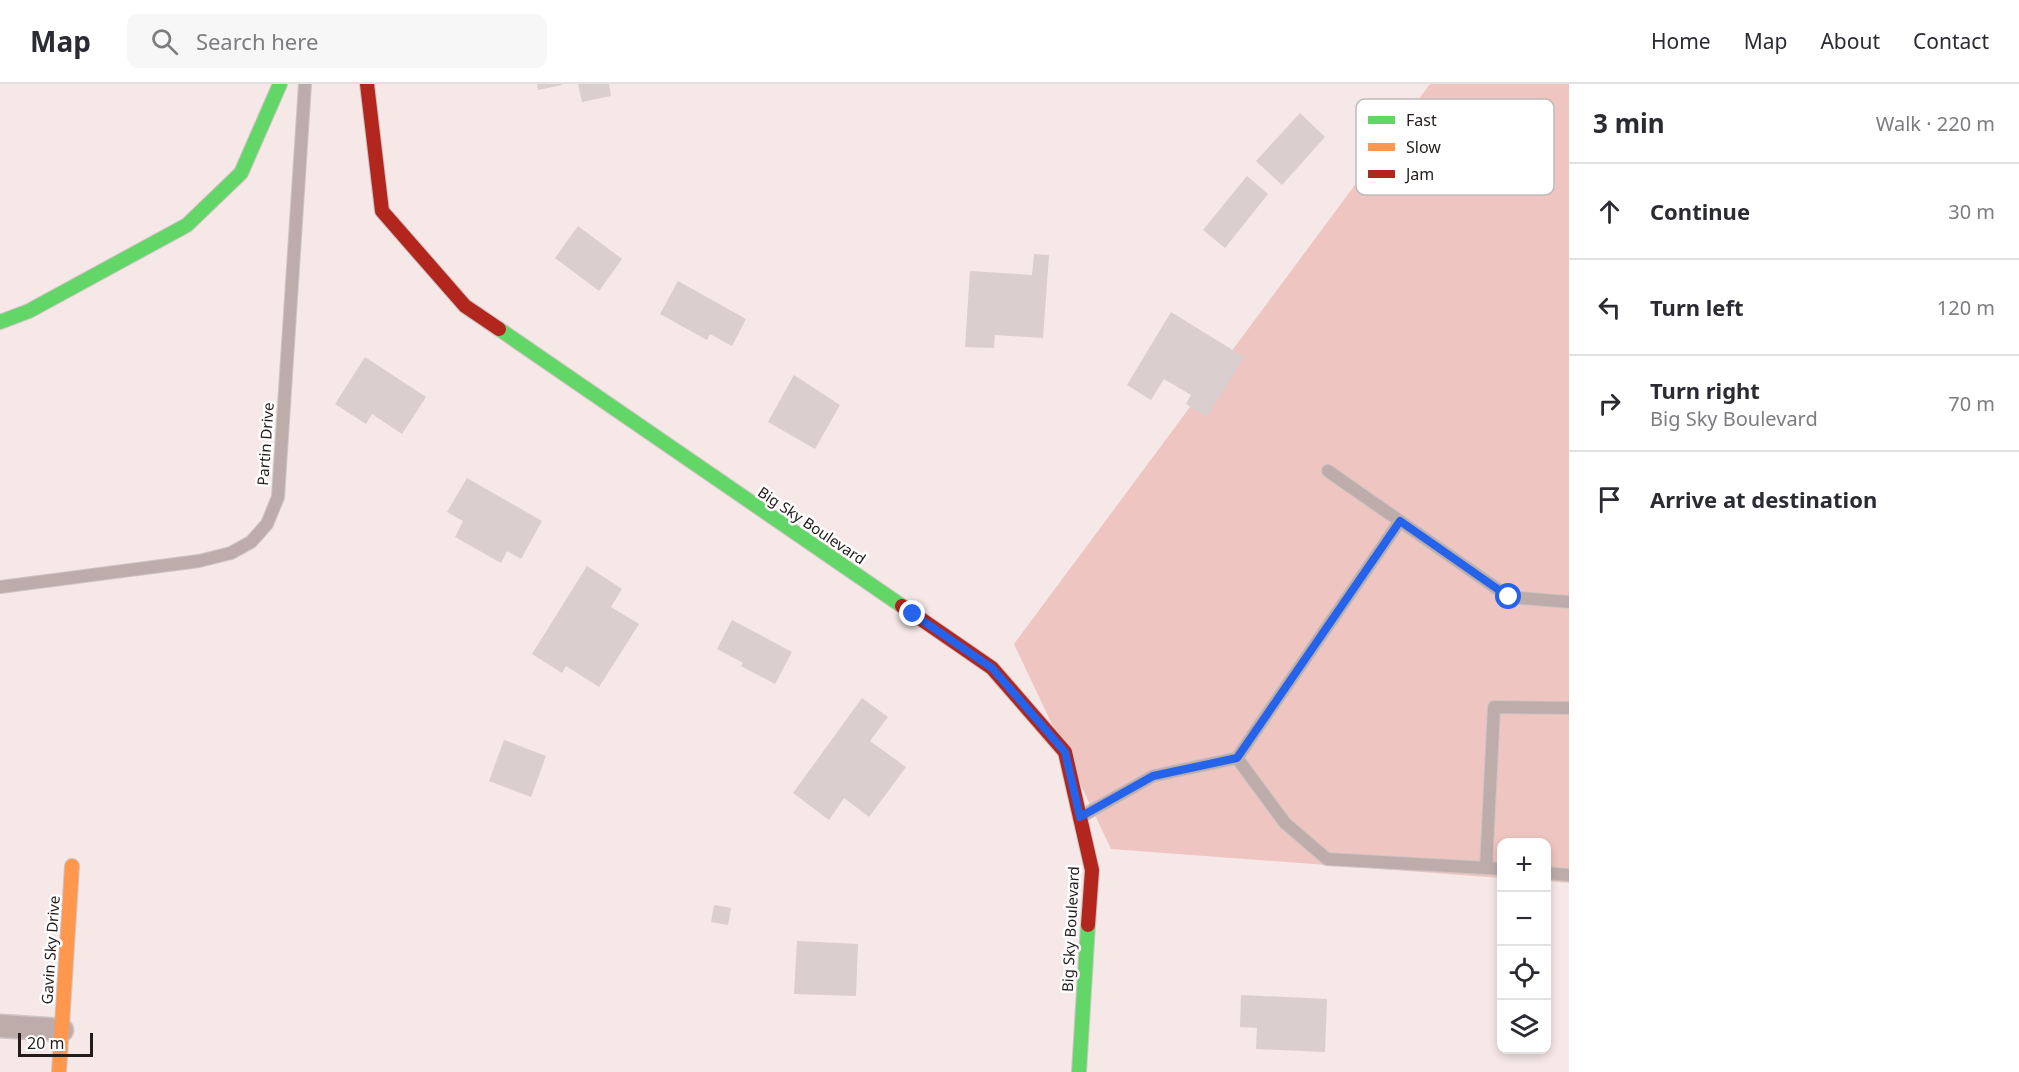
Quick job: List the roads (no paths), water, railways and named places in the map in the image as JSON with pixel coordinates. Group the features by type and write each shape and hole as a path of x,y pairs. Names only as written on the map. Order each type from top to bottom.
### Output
{"street":[{"path":"0,322 29,311 187,225 241,173 280,84"},
{"name":"Big Sky Boulevard","path":"368,84 382,211 465,306 992,668 1065,752 1092,870 1079,1072"},
{"name":"Gavin Sky Drive","path":"59,1072 72,866"},
{"path":"0,1026 62,1030"}],"lane":[{"name":"Partin Drive","path":"0,587 199,561 231,553 251,542 267,524 278,497 305,84"},
{"path":"1328,471 1509,597 1569,602"},
{"path":"1080,817 1153,776 1237,758 1400,521"},
{"path":"1486,868 1494,707 1569,708"},
{"path":"1237,758 1285,823 1327,858 1497,869"},
{"path":"1551,873 1569,875"}]}
